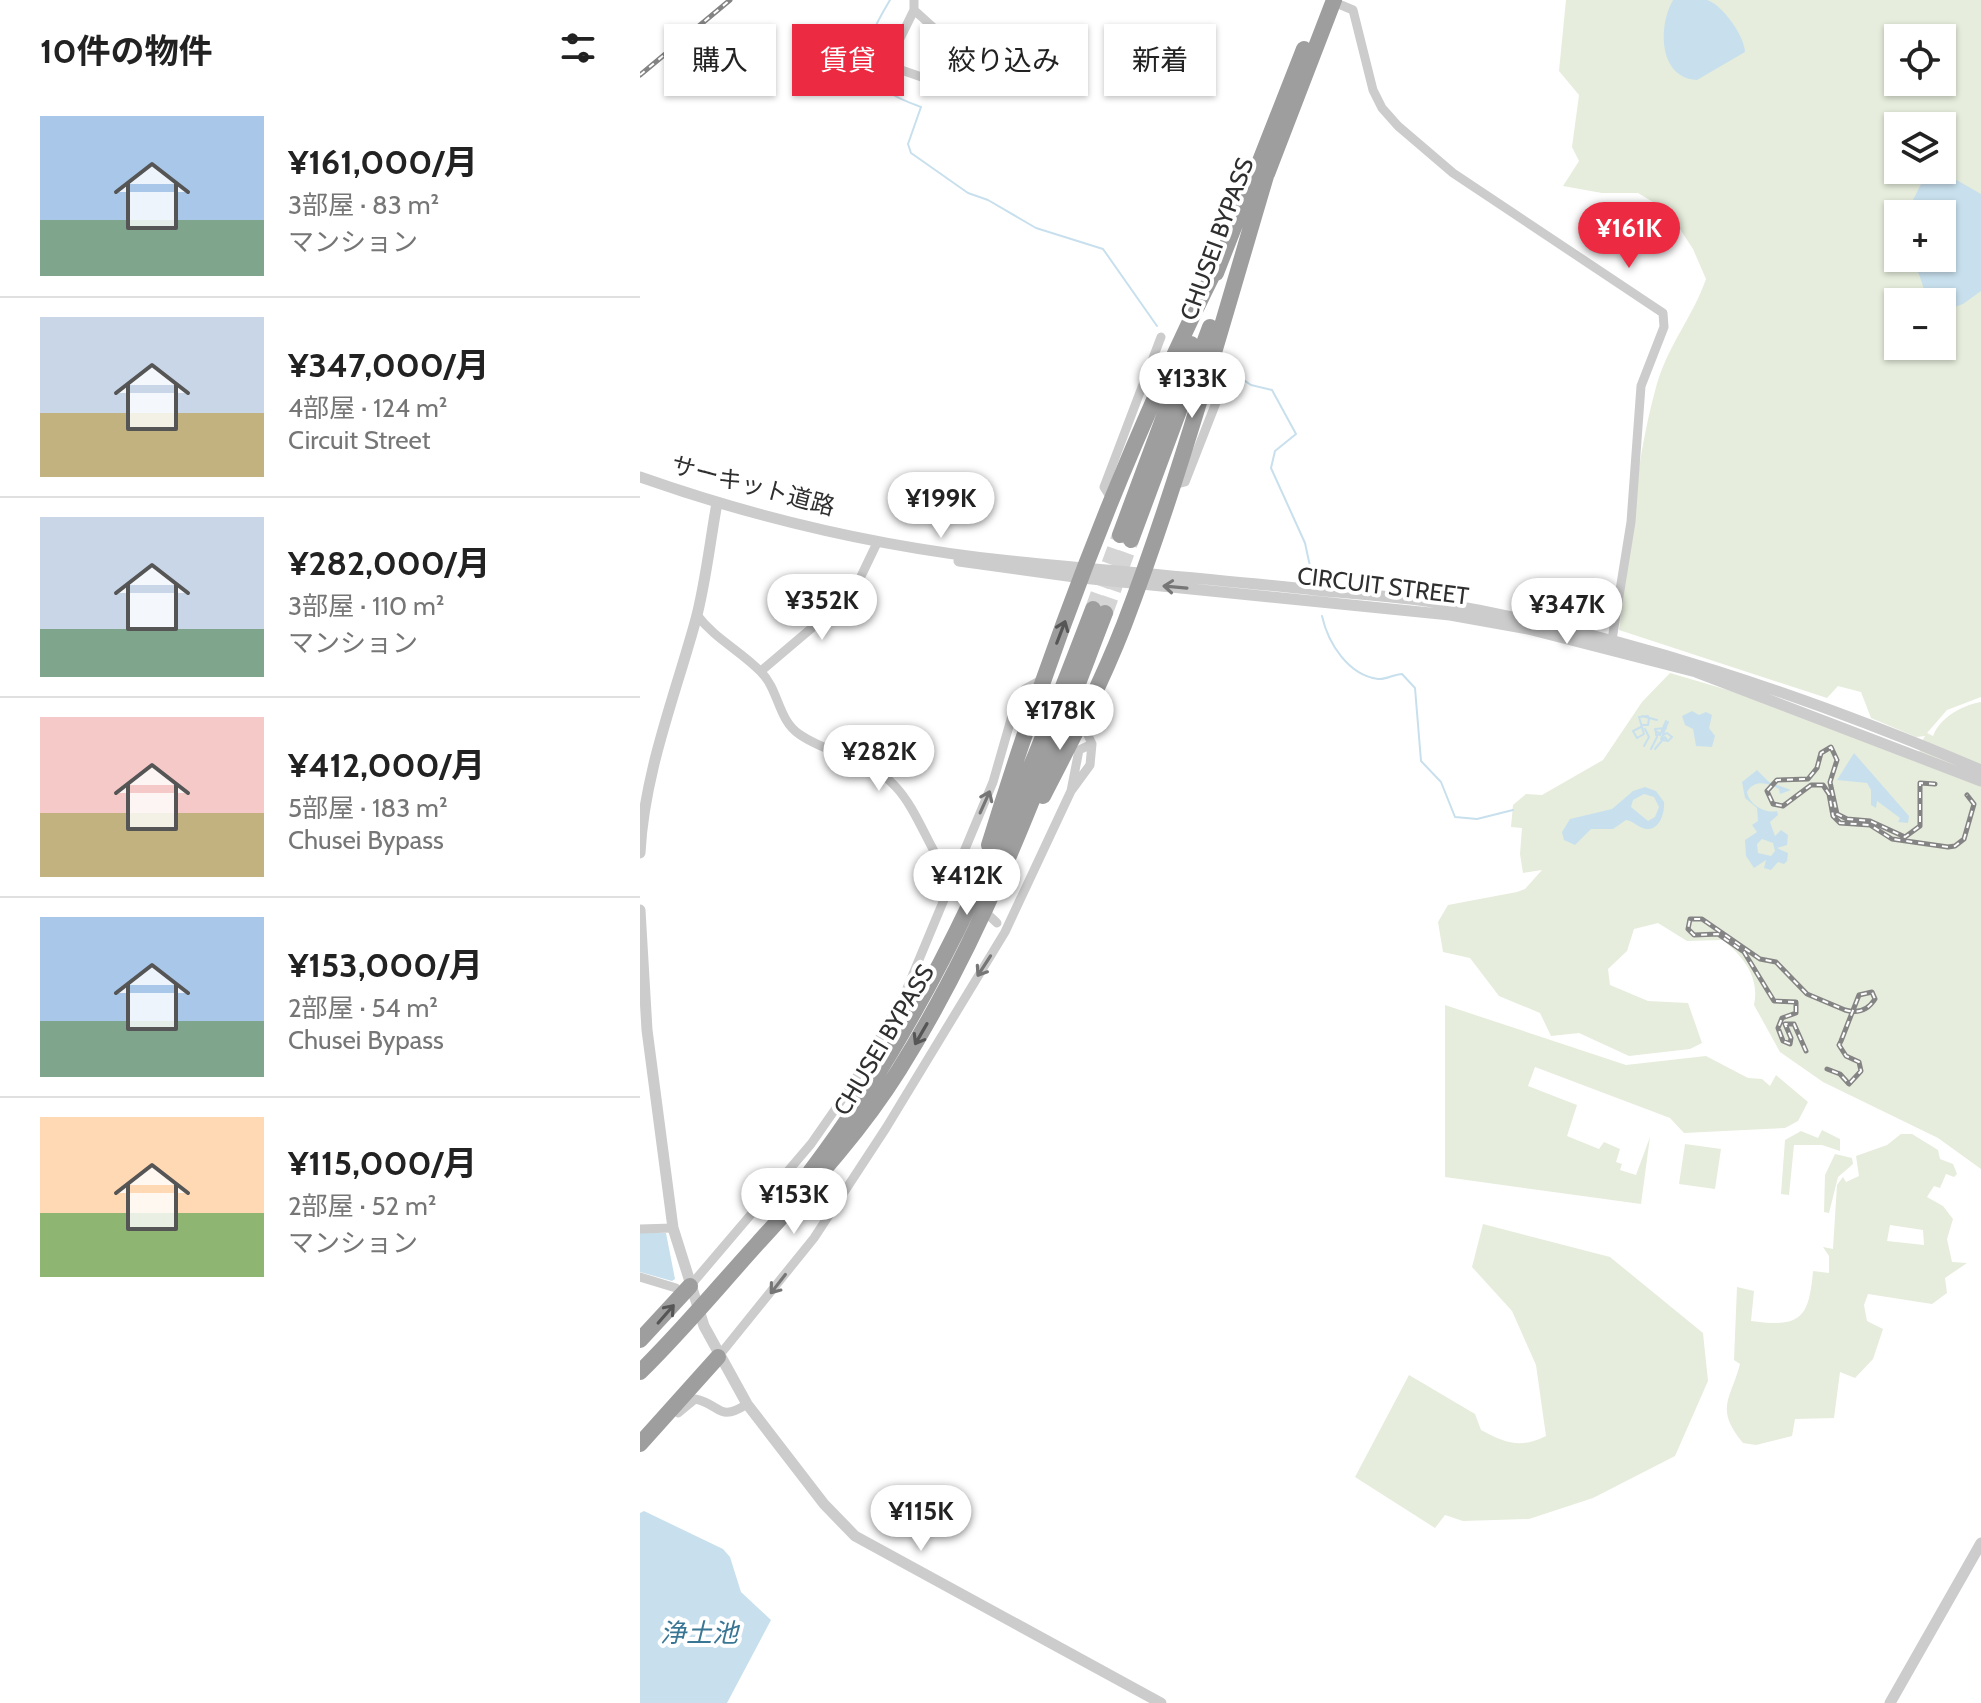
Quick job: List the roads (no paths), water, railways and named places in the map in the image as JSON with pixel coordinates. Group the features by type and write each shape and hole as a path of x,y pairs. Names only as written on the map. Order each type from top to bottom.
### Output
{"highway":[{"name":"CHUSEI BYPASS","path":"1334,2 1269,166 1125,538 1219,262 1290,80 1334,2"},
{"path":"1005,864 1082,722 1139,577 1173,485 1269,166"},
{"path":"967,890 1111,498 1219,262"},
{"name":"CHUSEI BYPASS","path":"640,1372 712,1298 837,1156 899,1071 951,977 1005,864 1099,611 1017,805 967,890 905,1029 850,1118 757,1245"},
{"path":"640,1340 683,1287"},
{"path":"640,1444 718,1357"}],"street":[{"path":"1334,2 1353,10 1378,101 1415,143 1482,193 1663,313 1664,327 1641,386 1631,522 1612,644"},
{"path":"914,5 967,60 988,77 933,81 887,65 914,5"},
{"path":"1111,498 1104,487 1161,337"},
{"path":"1173,485 1185,482 1226,377"},
{"name":"サーキット道路","path":"640,477 741,511 935,550 1084,572"},
{"path":"640,853 640,832 674,685 697,615 717,503"},
{"path":"741,511 876,545 994,567 1084,572"},
{"path":"761,671 853,593 876,545"},
{"name":"CIRCUIT STREET","path":"1084,572 1436,602 1682,658 1815,703 1981,770"},
{"path":"697,615 717,638 761,671 771,685 789,725 798,733 833,751 859,758 876,768 897,788 951,878 967,890 997,923"},
{"name":"CIRCUIT STREET","path":"1612,644 1761,695 1981,781"},
{"path":"683,1287 811,1144 850,1088 903,998 993,782 1016,702 1025,689 1043,679"},
{"path":"718,1357 814,1238 886,1128 1005,932 1071,791 1090,765 1092,744 1082,722"},
{"path":"1071,791 1079,750 1092,744"},
{"path":"640,910 644,1030 683,1287 718,1357 747,1404 824,1504 855,1536 1161,1703"},
{"path":"640,1229 673,1228"},
{"path":"640,1277 683,1287"},
{"path":"640,1452 692,1401 707,1402 715,1411 727,1413 747,1404"},
{"path":"1890,1703 1981,1543"}],"water":[{"path":"1673,0 1707,0 1720,8 1732,22 1745,52 1697,80 1684,77 1668,61 1665,49 1665,23"},
{"path":"1956,180 1981,194 1981,291 1963,304 1956,306 1956,288 1924,288 1918,272 1956,272 1956,200 1913,200 1921,184 1956,184"},
{"path":"1692,711 1699,715 1706,712 1712,715 1709,728 1715,736 1712,747 1696,746 1693,729 1685,725 1682,716"},
{"path":"1854,753 1909,816 1908,823 1898,822 1900,818 1877,801 1876,808 1871,805 1871,790 1867,783 1837,780"},
{"path":"1757,770 1769,782 1791,790 1780,794 1779,789 1762,783 1754,785 1747,792 1759,808 1777,811 1778,815 1770,822 1775,836 1781,830 1788,835 1787,845 1777,848 1788,853 1787,861 1784,864 1778,862 1771,870 1764,868 1766,860 1754,868 1746,856 1745,840 1757,832 1752,825 1758,821 1757,808 1745,798 1742,782","holes":["1762,839 1773,843 1775,851 1771,856 1758,853 1757,844"]},
{"path":"1645,787 1656,791 1664,802 1662,815 1655,827 1643,828 1626,820 1613,829 1591,829 1575,845 1564,840 1562,832 1570,819 1612,809 1633,791","holes":["1644,794 1654,797 1659,807 1655,817 1648,821 1631,807 1633,800"]},
{"path":"640,1233 666,1233 675,1279 672,1281 640,1272"},
{"name":"浄土池","path":"644,1511 723,1549 730,1557 741,1592 771,1620 727,1703 640,1703 640,1513"}],"waterway":[{"path":"890,0 871,38 866,53 867,66 872,78 883,88 921,107 908,144 911,153 968,193 988,200 1036,228 1103,249 1157,326"},
{"path":"1233,373 1251,385 1272,390 1296,434 1275,451 1271,468 1305,543 1311,571"},
{"path":"1322,616 1334,647 1357,671 1378,679 1402,674 1415,688 1421,761 1441,782 1455,817 1477,819 1513,810"},
{"path":"1642,716 1657,720"},
{"path":"1641,727 1633,731 1637,738 1644,734 1639,717 1648,716"},
{"path":"1642,725 1648,725 1649,718"},
{"path":"1660,735 1666,721"},
{"path":"1661,739 1662,737 1663,736 1663,735 1667,733 1672,737 1668,741 1662,740 1662,737 1663,733 1668,722"},
{"path":"1657,736 1655,729 1666,728 1658,735"},
{"path":"1644,746 1649,737 1645,729"},
{"path":"1656,735 1656,731 1659,733"},
{"path":"1651,749 1657,737"},
{"path":"1655,749 1665,737 1667,740"}],"tunnel":[{"path":"1093,609 1120,535"},
{"path":"1105,613 1131,540"}],"railway":[{"path":"640,75 730,0"},
{"path":"1935,784 1920,783 1920,826 1905,837 1870,821 1847,819 1837,814 1830,782 1837,760 1831,747 1821,753 1817,768 1808,779 1777,780 1767,791 1773,804 1783,806 1811,785 1823,785 1829,794 1833,816 1840,823 1870,825 1892,839 1948,847 1964,839 1974,804 1967,795"},
{"path":"1806,1051 1794,1024 1785,1024 1791,1038 1790,1044 1783,1041 1778,1028 1782,1018 1796,1013 1796,1002 1774,1001 1744,952 1718,934 1694,935 1688,929 1690,919 1702,919 1760,959 1776,962 1807,994 1845,1010 1850,1011 1854,1012 1866,1008 1875,999 1872,992 1859,995 1841,1041 1839,1045 1846,1056 1859,1062 1861,1071 1849,1084 1840,1074 1827,1069"}]}
